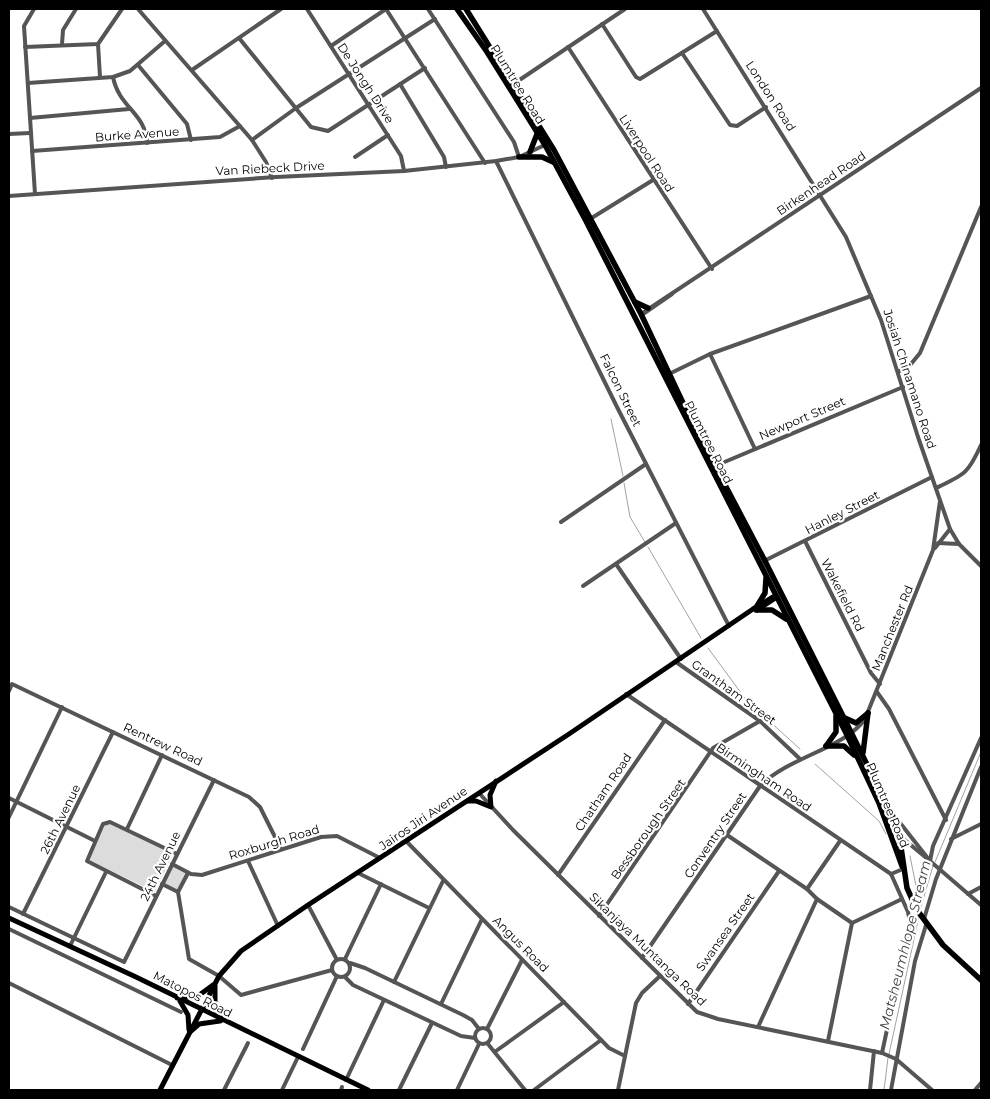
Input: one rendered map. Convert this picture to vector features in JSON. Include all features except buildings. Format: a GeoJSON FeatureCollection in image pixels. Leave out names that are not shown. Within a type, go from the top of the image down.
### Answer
{"type":"FeatureCollection","features":[{"type":"Feature","properties":{"kind":"highway","name":"Plumtree Road"},"geometry":{"type":"LineString","coordinates":[[467,9],[510,86]]}},
{"type":"Feature","properties":{"kind":"highway","name":"Plumtree Road"},"geometry":{"type":"LineString","coordinates":[[459,12],[554,150],[630,310],[667,375]]}},
{"type":"Feature","properties":{"kind":"highway"},"geometry":{"type":"LineString","coordinates":[[541,133],[545,145],[554,150]]}},
{"type":"Feature","properties":{"kind":"highway"},"geometry":{"type":"LineString","coordinates":[[530,152],[541,133]]}},
{"type":"Feature","properties":{"kind":"highway","name":"Plumtree Road"},"geometry":{"type":"LineString","coordinates":[[545,145],[641,314],[667,375],[712,467],[778,586],[844,718],[879,803],[906,880]]}},
{"type":"Feature","properties":{"kind":"highway"},"geometry":{"type":"LineString","coordinates":[[519,157],[542,157],[555,163]]}},
{"type":"Feature","properties":{"kind":"highway"},"geometry":{"type":"LineString","coordinates":[[633,300],[649,309],[644,322]]}},
{"type":"Feature","properties":{"kind":"highway"},"geometry":{"type":"LineString","coordinates":[[630,310],[641,314],[639,327]]}},
{"type":"Feature","properties":{"kind":"highway","name":"Plumtree Road"},"geometry":{"type":"LineString","coordinates":[[763,562],[766,574],[789,622],[836,715],[849,734]]}},
{"type":"Feature","properties":{"kind":"highway"},"geometry":{"type":"LineString","coordinates":[[766,574],[765,593],[755,609],[772,610],[789,622]]}},
{"type":"Feature","properties":{"kind":"highway"},"geometry":{"type":"LineString","coordinates":[[778,586],[777,597],[786,602]]}},
{"type":"Feature","properties":{"kind":"highway"},"geometry":{"type":"LineString","coordinates":[[844,718],[856,723],[868,713]]}},
{"type":"Feature","properties":{"kind":"highway"},"geometry":{"type":"LineString","coordinates":[[826,746],[844,746],[860,757],[868,713]]}},
{"type":"Feature","properties":{"kind":"highway"},"geometry":{"type":"LineString","coordinates":[[826,746],[836,732],[836,715]]}},
{"type":"Feature","properties":{"kind":"highway","name":"Plumtree Road"},"geometry":{"type":"LineString","coordinates":[[860,757],[890,809],[900,836],[906,880]]}},
{"type":"Feature","properties":{"kind":"highway"},"geometry":{"type":"LineString","coordinates":[[906,880],[909,896],[923,921],[943,945],[981,980]]}},
{"type":"Feature","properties":{"kind":"main road","name":"Jairos Jiri Avenue"},"geometry":{"type":"LineString","coordinates":[[160,1090],[219,976],[241,951],[626,694],[773,597],[777,597]]}},
{"type":"Feature","properties":{"kind":"main road"},"geometry":{"type":"LineString","coordinates":[[465,802],[476,802],[492,807],[490,795],[496,780]]}},
{"type":"Feature","properties":{"kind":"main road","name":"Matopos Road"},"geometry":{"type":"LineString","coordinates":[[9,918],[136,977],[368,1090]]}},
{"type":"Feature","properties":{"kind":"main road"},"geometry":{"type":"LineString","coordinates":[[188,1034],[188,1015],[177,998],[198,996],[215,983]]}},
{"type":"Feature","properties":{"kind":"main road"},"geometry":{"type":"LineString","coordinates":[[188,1034],[199,1024],[223,1021],[215,1005],[215,983]]}},
{"type":"Feature","properties":{"kind":"street"},"geometry":{"type":"LineString","coordinates":[[34,9],[25,24],[25,47],[35,194]]}},
{"type":"Feature","properties":{"kind":"street"},"geometry":{"type":"LineString","coordinates":[[62,44],[63,30],[76,9]]}},
{"type":"Feature","properties":{"kind":"street"},"geometry":{"type":"LineString","coordinates":[[100,77],[98,44],[122,9]]}},
{"type":"Feature","properties":{"kind":"street"},"geometry":{"type":"LineString","coordinates":[[138,9],[252,140],[264,159],[272,178]]}},
{"type":"Feature","properties":{"kind":"street"},"geometry":{"type":"LineString","coordinates":[[192,70],[281,9]]}},
{"type":"Feature","properties":{"kind":"street","name":"De Jongh Drive"},"geometry":{"type":"LineString","coordinates":[[307,9],[401,156],[404,171]]}},
{"type":"Feature","properties":{"kind":"street"},"geometry":{"type":"LineString","coordinates":[[331,46],[386,9],[485,163]]}},
{"type":"Feature","properties":{"kind":"street"},"geometry":{"type":"LineString","coordinates":[[428,9],[514,142],[519,157]]}},
{"type":"Feature","properties":{"kind":"street"},"geometry":{"type":"LineString","coordinates":[[459,12],[467,9]]}},
{"type":"Feature","properties":{"kind":"street"},"geometry":{"type":"LineString","coordinates":[[510,86],[625,9]]}},
{"type":"Feature","properties":{"kind":"street","name":"London Road"},"geometry":{"type":"LineString","coordinates":[[703,9],[822,195]]}},
{"type":"Feature","properties":{"kind":"street"},"geometry":{"type":"LineString","coordinates":[[252,140],[296,108],[435,19]]}},
{"type":"Feature","properties":{"kind":"street"},"geometry":{"type":"LineString","coordinates":[[602,24],[638,78],[644,78],[717,31]]}},
{"type":"Feature","properties":{"kind":"street"},"geometry":{"type":"LineString","coordinates":[[239,38],[311,127],[323,132],[328,131],[425,68]]}},
{"type":"Feature","properties":{"kind":"street"},"geometry":{"type":"LineString","coordinates":[[28,83],[113,77],[125,74],[165,41]]}},
{"type":"Feature","properties":{"kind":"street"},"geometry":{"type":"LineString","coordinates":[[25,47],[98,44]]}},
{"type":"Feature","properties":{"kind":"street","name":"Liverpool Road"},"geometry":{"type":"LineString","coordinates":[[568,47],[712,269]]}},
{"type":"Feature","properties":{"kind":"street"},"geometry":{"type":"LineString","coordinates":[[682,53],[730,125],[737,126],[766,107]]}},
{"type":"Feature","properties":{"kind":"street"},"geometry":{"type":"LineString","coordinates":[[138,65],[187,124],[191,140]]}},
{"type":"Feature","properties":{"kind":"street"},"geometry":{"type":"LineString","coordinates":[[113,77],[116,92],[144,125],[147,143]]}},
{"type":"Feature","properties":{"kind":"street"},"geometry":{"type":"LineString","coordinates":[[400,84],[444,157],[446,166]]}},
{"type":"Feature","properties":{"kind":"street","name":"Birkenhead Road"},"geometry":{"type":"LineString","coordinates":[[641,314],[712,269],[981,88]]}},
{"type":"Feature","properties":{"kind":"street"},"geometry":{"type":"LineString","coordinates":[[30,118],[129,109]]}},
{"type":"Feature","properties":{"kind":"street","name":"Burke Avenue"},"geometry":{"type":"LineString","coordinates":[[32,151],[220,138],[240,126]]}},
{"type":"Feature","properties":{"kind":"street"},"geometry":{"type":"LineString","coordinates":[[9,134],[30,133]]}},
{"type":"Feature","properties":{"kind":"street"},"geometry":{"type":"LineString","coordinates":[[355,157],[388,135]]}},
{"type":"Feature","properties":{"kind":"street","name":"Van Riebeck Drive"},"geometry":{"type":"LineString","coordinates":[[9,196],[404,171],[485,163],[519,157],[545,145]]}},
{"type":"Feature","properties":{"kind":"street","name":"Falcon Street"},"geometry":{"type":"LineString","coordinates":[[496,161],[676,524],[729,626]]}},
{"type":"Feature","properties":{"kind":"street"},"geometry":{"type":"LineString","coordinates":[[588,220],[653,180]]}},
{"type":"Feature","properties":{"kind":"street","name":"Josiah Chinamano Road"},"geometry":{"type":"LineString","coordinates":[[822,195],[846,237],[871,296],[950,529],[959,544],[981,566]]}},
{"type":"Feature","properties":{"kind":"street"},"geometry":{"type":"LineString","coordinates":[[898,372],[911,364],[920,353],[981,207]]}},
{"type":"Feature","properties":{"kind":"street"},"geometry":{"type":"LineString","coordinates":[[667,375],[710,354],[871,296]]}},
{"type":"Feature","properties":{"kind":"street"},"geometry":{"type":"LineString","coordinates":[[710,354],[755,449]]}},
{"type":"Feature","properties":{"kind":"street","name":"Newport Street"},"geometry":{"type":"LineString","coordinates":[[712,467],[902,387]]}},
{"type":"Feature","properties":{"kind":"street"},"geometry":{"type":"LineString","coordinates":[[936,488],[962,476],[973,464],[981,445]]}},
{"type":"Feature","properties":{"kind":"street"},"geometry":{"type":"LineString","coordinates":[[561,522],[646,464]]}},
{"type":"Feature","properties":{"kind":"street","name":"Hanley Street"},"geometry":{"type":"LineString","coordinates":[[763,562],[932,477]]}},
{"type":"Feature","properties":{"kind":"street"},"geometry":{"type":"LineString","coordinates":[[933,550],[940,500]]}},
{"type":"Feature","properties":{"kind":"street"},"geometry":{"type":"LineString","coordinates":[[583,586],[676,524]]}},
{"type":"Feature","properties":{"kind":"street"},"geometry":{"type":"LineString","coordinates":[[933,550],[950,529]]}},
{"type":"Feature","properties":{"kind":"street","name":"Wakefield Rd"},"geometry":{"type":"LineString","coordinates":[[805,541],[871,673],[880,684]]}},
{"type":"Feature","properties":{"kind":"street"},"geometry":{"type":"LineString","coordinates":[[938,544],[959,544]]}},
{"type":"Feature","properties":{"kind":"street","name":"Manchester Rd"},"geometry":{"type":"LineString","coordinates":[[849,734],[861,724],[868,713],[933,550]]}},
{"type":"Feature","properties":{"kind":"street"},"geometry":{"type":"LineString","coordinates":[[616,564],[678,661]]}},
{"type":"Feature","properties":{"kind":"street","name":"Grantham Street"},"geometry":{"type":"LineString","coordinates":[[678,661],[760,722],[800,759]]}},
{"type":"Feature","properties":{"kind":"street","name":"Rentrew Road"},"geometry":{"type":"LineString","coordinates":[[9,691],[12,684],[214,780],[257,803],[281,849]]}},
{"type":"Feature","properties":{"kind":"street"},"geometry":{"type":"LineString","coordinates":[[877,692],[889,709],[946,820]]}},
{"type":"Feature","properties":{"kind":"street","name":"Birmingham Road"},"geometry":{"type":"LineString","coordinates":[[626,694],[840,841],[892,874]]}},
{"type":"Feature","properties":{"kind":"street"},"geometry":{"type":"LineString","coordinates":[[9,818],[62,707]]}},
{"type":"Feature","properties":{"kind":"street","name":"Chatham Road"},"geometry":{"type":"LineString","coordinates":[[558,875],[664,720]]}},
{"type":"Feature","properties":{"kind":"street"},"geometry":{"type":"LineString","coordinates":[[710,752],[718,745],[760,722]]}},
{"type":"Feature","properties":{"kind":"street","name":"26th Avenue"},"geometry":{"type":"LineString","coordinates":[[23,914],[113,732]]}},
{"type":"Feature","properties":{"kind":"street","name":"Conventry Street"},"geometry":{"type":"LineString","coordinates":[[642,958],[760,786],[776,772],[849,734]]}},
{"type":"Feature","properties":{"kind":"street"},"geometry":{"type":"LineString","coordinates":[[931,861],[934,846],[981,738]]}},
{"type":"Feature","properties":{"kind":"street","name":"Bessborough Street"},"geometry":{"type":"LineString","coordinates":[[599,916],[692,782],[710,752]]}},
{"type":"Feature","properties":{"kind":"street"},"geometry":{"type":"LineString","coordinates":[[127,830],[162,755]]}},
{"type":"Feature","properties":{"kind":"street"},"geometry":{"type":"LineString","coordinates":[[891,1090],[895,1058],[923,921],[939,868],[981,767]]}},
{"type":"Feature","properties":{"kind":"street","name":"24th Avenue"},"geometry":{"type":"LineString","coordinates":[[73,938],[124,962],[214,780]]}},
{"type":"Feature","properties":{"kind":"street","name":"Sikanjaya Muntanga Road"},"geometry":{"type":"LineString","coordinates":[[479,793],[599,916],[688,1004],[703,1015],[884,1053],[895,1058],[932,1090]]}},
{"type":"Feature","properties":{"kind":"street"},"geometry":{"type":"LineString","coordinates":[[9,798],[95,841]]}},
{"type":"Feature","properties":{"kind":"street"},"geometry":{"type":"LineString","coordinates":[[879,803],[900,836],[981,905]]}},
{"type":"Feature","properties":{"kind":"street"},"geometry":{"type":"LineString","coordinates":[[890,809],[931,861]]}},
{"type":"Feature","properties":{"kind":"street"},"geometry":{"type":"LineString","coordinates":[[156,896],[106,872],[87,860],[103,824],[107,822],[127,830],[177,854]]}},
{"type":"Feature","properties":{"kind":"street"},"geometry":{"type":"LineString","coordinates":[[951,839],[981,824]]}},
{"type":"Feature","properties":{"kind":"street","name":"Roxburgh Road"},"geometry":{"type":"LineString","coordinates":[[188,873],[202,875],[281,849],[332,835],[380,858]]}},
{"type":"Feature","properties":{"kind":"street"},"geometry":{"type":"LineString","coordinates":[[728,835],[807,889],[852,923]]}},
{"type":"Feature","properties":{"kind":"street","name":"Angus Road"},"geometry":{"type":"LineString","coordinates":[[406,841],[443,882],[601,1040],[614,1052],[625,1056]]}},
{"type":"Feature","properties":{"kind":"street"},"geometry":{"type":"LineString","coordinates":[[807,889],[840,841]]}},
{"type":"Feature","properties":{"kind":"street"},"geometry":{"type":"LineString","coordinates":[[248,861],[278,926]]}},
{"type":"Feature","properties":{"kind":"street"},"geometry":{"type":"LineString","coordinates":[[172,864],[188,873],[178,892],[189,959],[219,976],[244,995],[332,970]]}},
{"type":"Feature","properties":{"kind":"street"},"geometry":{"type":"LineString","coordinates":[[884,1053],[910,926],[908,912],[892,874],[903,869]]}},
{"type":"Feature","properties":{"kind":"street","name":"Swansea Street"},"geometry":{"type":"LineString","coordinates":[[688,1004],[779,871]]}},
{"type":"Feature","properties":{"kind":"street"},"geometry":{"type":"LineString","coordinates":[[70,946],[106,872]]}},
{"type":"Feature","properties":{"kind":"street"},"geometry":{"type":"LineString","coordinates":[[358,873],[429,908]]}},
{"type":"Feature","properties":{"kind":"street"},"geometry":{"type":"LineString","coordinates":[[394,982],[443,882]]}},
{"type":"Feature","properties":{"kind":"street"},"geometry":{"type":"LineString","coordinates":[[162,884],[178,892]]}},
{"type":"Feature","properties":{"kind":"street"},"geometry":{"type":"LineString","coordinates":[[345,959],[381,884]]}},
{"type":"Feature","properties":{"kind":"street"},"geometry":{"type":"LineString","coordinates":[[968,894],[981,887]]}},
{"type":"Feature","properties":{"kind":"street"},"geometry":{"type":"LineString","coordinates":[[758,1027],[817,898]]}},
{"type":"Feature","properties":{"kind":"street"},"geometry":{"type":"LineString","coordinates":[[852,923],[902,899]]}},
{"type":"Feature","properties":{"kind":"street"},"geometry":{"type":"LineString","coordinates":[[308,905],[337,960]]}},
{"type":"Feature","properties":{"kind":"street"},"geometry":{"type":"LineString","coordinates":[[9,907],[73,938]]}},
{"type":"Feature","properties":{"kind":"street"},"geometry":{"type":"LineString","coordinates":[[441,1004],[482,919]]}},
{"type":"Feature","properties":{"kind":"street"},"geometry":{"type":"LineString","coordinates":[[828,1041],[852,923]]}},
{"type":"Feature","properties":{"kind":"street"},"geometry":{"type":"LineString","coordinates":[[9,929],[182,1012]]}},
{"type":"Feature","properties":{"kind":"street"},"geometry":{"type":"LineString","coordinates":[[337,976],[332,970],[333,964],[337,960],[345,959]]}},
{"type":"Feature","properties":{"kind":"street"},"geometry":{"type":"LineString","coordinates":[[337,976],[345,976],[350,971],[350,964],[345,959]]}},
{"type":"Feature","properties":{"kind":"street"},"geometry":{"type":"LineString","coordinates":[[487,1029],[522,960]]}},
{"type":"Feature","properties":{"kind":"street"},"geometry":{"type":"LineString","coordinates":[[350,964],[358,964],[441,1004],[472,1020],[479,1029]]}},
{"type":"Feature","properties":{"kind":"street"},"geometry":{"type":"LineString","coordinates":[[303,1049],[337,976]]}},
{"type":"Feature","properties":{"kind":"street"},"geometry":{"type":"LineString","coordinates":[[345,976],[350,984],[461,1036],[475,1038],[479,1044]]}},
{"type":"Feature","properties":{"kind":"street"},"geometry":{"type":"LineString","coordinates":[[618,1090],[638,999],[660,976]]}},
{"type":"Feature","properties":{"kind":"street"},"geometry":{"type":"LineString","coordinates":[[131,988],[136,977]]}},
{"type":"Feature","properties":{"kind":"street"},"geometry":{"type":"LineString","coordinates":[[9,983],[172,1065]]}},
{"type":"Feature","properties":{"kind":"street"},"geometry":{"type":"LineString","coordinates":[[346,1080],[384,1000]]}},
{"type":"Feature","properties":{"kind":"street"},"geometry":{"type":"LineString","coordinates":[[496,1051],[564,1002]]}},
{"type":"Feature","properties":{"kind":"street"},"geometry":{"type":"LineString","coordinates":[[399,1090],[432,1023]]}},
{"type":"Feature","properties":{"kind":"street"},"geometry":{"type":"LineString","coordinates":[[479,1029],[487,1029]]}},
{"type":"Feature","properties":{"kind":"street"},"geometry":{"type":"LineString","coordinates":[[475,1038],[479,1029]]}},
{"type":"Feature","properties":{"kind":"street"},"geometry":{"type":"LineString","coordinates":[[487,1029],[492,1037],[488,1044]]}},
{"type":"Feature","properties":{"kind":"street"},"geometry":{"type":"LineString","coordinates":[[534,1090],[601,1040]]}},
{"type":"Feature","properties":{"kind":"street"},"geometry":{"type":"LineString","coordinates":[[224,1090],[248,1043]]}},
{"type":"Feature","properties":{"kind":"street"},"geometry":{"type":"LineString","coordinates":[[479,1044],[488,1044],[496,1051],[525,1090]]}},
{"type":"Feature","properties":{"kind":"street"},"geometry":{"type":"LineString","coordinates":[[457,1090],[479,1044]]}},
{"type":"Feature","properties":{"kind":"street"},"geometry":{"type":"LineString","coordinates":[[870,1090],[874,1051]]}},
{"type":"Feature","properties":{"kind":"street"},"geometry":{"type":"LineString","coordinates":[[282,1090],[298,1057]]}},
{"type":"Feature","properties":{"kind":"street"},"geometry":{"type":"LineString","coordinates":[[975,1090],[981,1083]]}},
{"type":"Feature","properties":{"kind":"shaded area"},"geometry":{"type":"Polygon","coordinates":[[[110,824],[173,854],[155,892],[89,860],[105,825],[110,824]]]}},
{"type":"Feature","properties":{"kind":"shaded area"},"geometry":{"type":"Polygon","coordinates":[[[172,866],[187,873],[178,891],[164,883],[172,866]]]}},
{"type":"Feature","properties":{"kind":"waterway"},"geometry":{"type":"LineString","coordinates":[[611,419],[623,476]]}},
{"type":"Feature","properties":{"kind":"waterway"},"geometry":{"type":"LineString","coordinates":[[624,483],[630,517],[645,542]]}},
{"type":"Feature","properties":{"kind":"waterway"},"geometry":{"type":"LineString","coordinates":[[648,547],[701,638]]}},
{"type":"Feature","properties":{"kind":"waterway"},"geometry":{"type":"LineString","coordinates":[[708,648],[747,701],[800,749]]}},
{"type":"Feature","properties":{"kind":"waterway","name":"Matsheumhlope Stream"},"geometry":{"type":"LineString","coordinates":[[935,862],[981,752]]}},
{"type":"Feature","properties":{"kind":"waterway"},"geometry":{"type":"LineString","coordinates":[[815,764],[879,821],[886,834]]}},
{"type":"Feature","properties":{"kind":"waterway"},"geometry":{"type":"LineString","coordinates":[[910,856],[918,896],[922,900]]}},
{"type":"Feature","properties":{"kind":"waterway","name":"Matsheumhlope Stream"},"geometry":{"type":"LineString","coordinates":[[920,910],[933,866]]}},
{"type":"Feature","properties":{"kind":"waterway","name":"Matsheumhlope Stream"},"geometry":{"type":"LineString","coordinates":[[889,1054],[919,916]]}},
{"type":"Feature","properties":{"kind":"waterway","name":"Matsheumhlope Stream"},"geometry":{"type":"LineString","coordinates":[[884,1090],[888,1058]]}}]}
